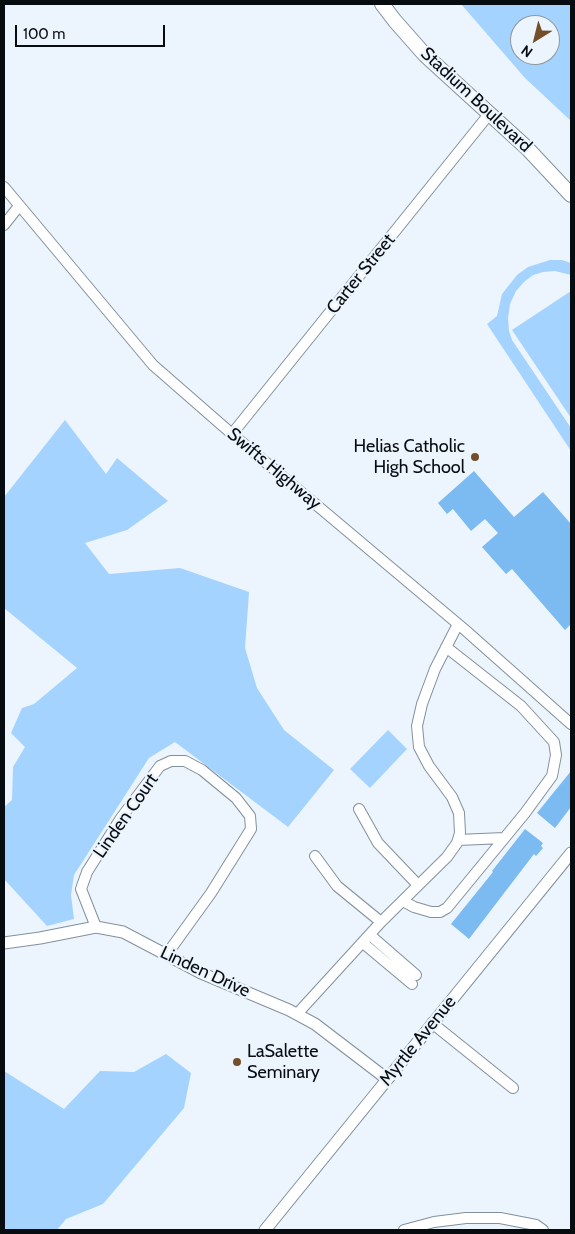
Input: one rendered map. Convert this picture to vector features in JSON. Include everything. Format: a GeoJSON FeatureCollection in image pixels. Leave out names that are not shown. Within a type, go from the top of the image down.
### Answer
{"type":"FeatureCollection","features":[{"type":"Feature","properties":{"kind":"main road","name":"Stadium Boulevard"},"geometry":{"type":"LineString","coordinates":[[382,4],[394,21],[425,55],[527,148],[571,196]]}},
{"type":"Feature","properties":{"kind":"street","name":"Carter Street"},"geometry":{"type":"LineString","coordinates":[[232,434],[490,113]]}},
{"type":"Feature","properties":{"kind":"street","name":"Swifts Highway"},"geometry":{"type":"LineString","coordinates":[[4,187],[153,365],[458,624],[571,724]]}},
{"type":"Feature","properties":{"kind":"street"},"geometry":{"type":"LineString","coordinates":[[4,225],[19,206]]}},
{"type":"Feature","properties":{"kind":"street"},"geometry":{"type":"LineString","coordinates":[[297,1014],[381,922],[447,857],[458,840],[460,833],[459,813],[452,797],[428,766],[422,754],[419,747],[417,726],[425,695],[435,669],[458,624]]}},
{"type":"Feature","properties":{"kind":"street"},"geometry":{"type":"LineString","coordinates":[[402,901],[431,912],[440,912],[446,908],[552,776],[556,755],[554,742],[521,706],[446,648]]}},
{"type":"Feature","properties":{"kind":"street","name":"Linden Court"},"geometry":{"type":"LineString","coordinates":[[96,927],[81,889],[87,872],[121,818],[160,766],[171,760],[185,761],[202,770],[236,798],[250,816],[252,829],[211,893],[167,954]]}},
{"type":"Feature","properties":{"kind":"street"},"geometry":{"type":"LineString","coordinates":[[359,809],[378,843],[418,885]]}},
{"type":"Feature","properties":{"kind":"street"},"geometry":{"type":"LineString","coordinates":[[458,840],[504,838]]}},
{"type":"Feature","properties":{"kind":"street","name":"Myrtle Avenue"},"geometry":{"type":"LineString","coordinates":[[264,1230],[571,853]]}},
{"type":"Feature","properties":{"kind":"street"},"geometry":{"type":"LineString","coordinates":[[314,856],[338,886],[381,922]]}},
{"type":"Feature","properties":{"kind":"street","name":"Linden Drive"},"geometry":{"type":"LineString","coordinates":[[4,943],[96,927],[123,932],[201,973],[297,1014],[315,1024],[387,1079]]}},
{"type":"Feature","properties":{"kind":"street"},"geometry":{"type":"LineString","coordinates":[[366,939],[414,980]]}},
{"type":"Feature","properties":{"kind":"street"},"geometry":{"type":"LineString","coordinates":[[432,1023],[513,1088]]}},
{"type":"Feature","properties":{"kind":"street"},"geometry":{"type":"LineString","coordinates":[[404,1230],[434,1222],[466,1218],[500,1218],[536,1225],[543,1230]]}},
{"type":"Feature","properties":{"kind":"shaded area"},"geometry":{"type":"Polygon","coordinates":[[[461,4],[571,4],[571,121],[514,65],[560,65],[560,15],[510,15],[510,61],[461,4]]]}},
{"type":"Feature","properties":{"kind":"shaded area"},"geometry":{"type":"Polygon","coordinates":[[[550,260],[562,260],[571,263],[571,275],[555,271],[543,272],[533,275],[524,282],[516,291],[510,304],[509,331],[512,340],[571,428],[571,451],[487,324],[497,316],[502,294],[517,275],[528,267],[550,260]]]}},
{"type":"Feature","properties":{"kind":"shaded area"},"geometry":{"type":"Polygon","coordinates":[[[571,291],[571,418],[512,330],[571,291]]]}},
{"type":"Feature","properties":{"kind":"shaded area"},"geometry":{"type":"Polygon","coordinates":[[[65,420],[106,474],[117,458],[168,501],[127,530],[85,543],[109,574],[180,568],[249,592],[245,648],[257,688],[284,730],[334,770],[288,827],[175,742],[149,758],[74,875],[71,895],[74,919],[47,926],[4,879],[4,807],[12,800],[13,767],[25,747],[11,733],[22,708],[34,704],[77,668],[4,608],[4,497],[65,420]]]}},
{"type":"Feature","properties":{"kind":"shaded area"},"geometry":{"type":"Polygon","coordinates":[[[388,730],[407,749],[370,788],[350,769],[388,730]]]}},
{"type":"Feature","properties":{"kind":"shaded area"},"geometry":{"type":"Polygon","coordinates":[[[166,1054],[191,1073],[184,1108],[103,1204],[66,1219],[57,1230],[4,1230],[4,1071],[64,1109],[100,1071],[134,1072],[166,1054]]]}},
{"type":"Feature","properties":{"kind":"building","name":"Helias Catholic High School"},"geometry":{"type":"Polygon","coordinates":[[[474,471],[514,517],[543,492],[571,524],[571,624],[565,630],[512,569],[506,574],[482,547],[498,533],[485,519],[471,531],[453,509],[447,514],[438,503],[474,471]]]}},
{"type":"Feature","properties":{"kind":"building"},"geometry":{"type":"Polygon","coordinates":[[[571,771],[571,807],[555,828],[537,813],[571,771]]]}},
{"type":"Feature","properties":{"kind":"building"},"geometry":{"type":"Polygon","coordinates":[[[525,829],[543,843],[541,846],[543,848],[536,856],[534,854],[469,939],[451,924],[525,829]]]}},
{"type":"Feature","properties":{"kind":"place","name":"Helias Catholic High School"},"geometry":{"type":"Point","coordinates":[475,457]}},
{"type":"Feature","properties":{"kind":"place","name":"LaSalette Seminary"},"geometry":{"type":"Point","coordinates":[237,1062]}}]}
